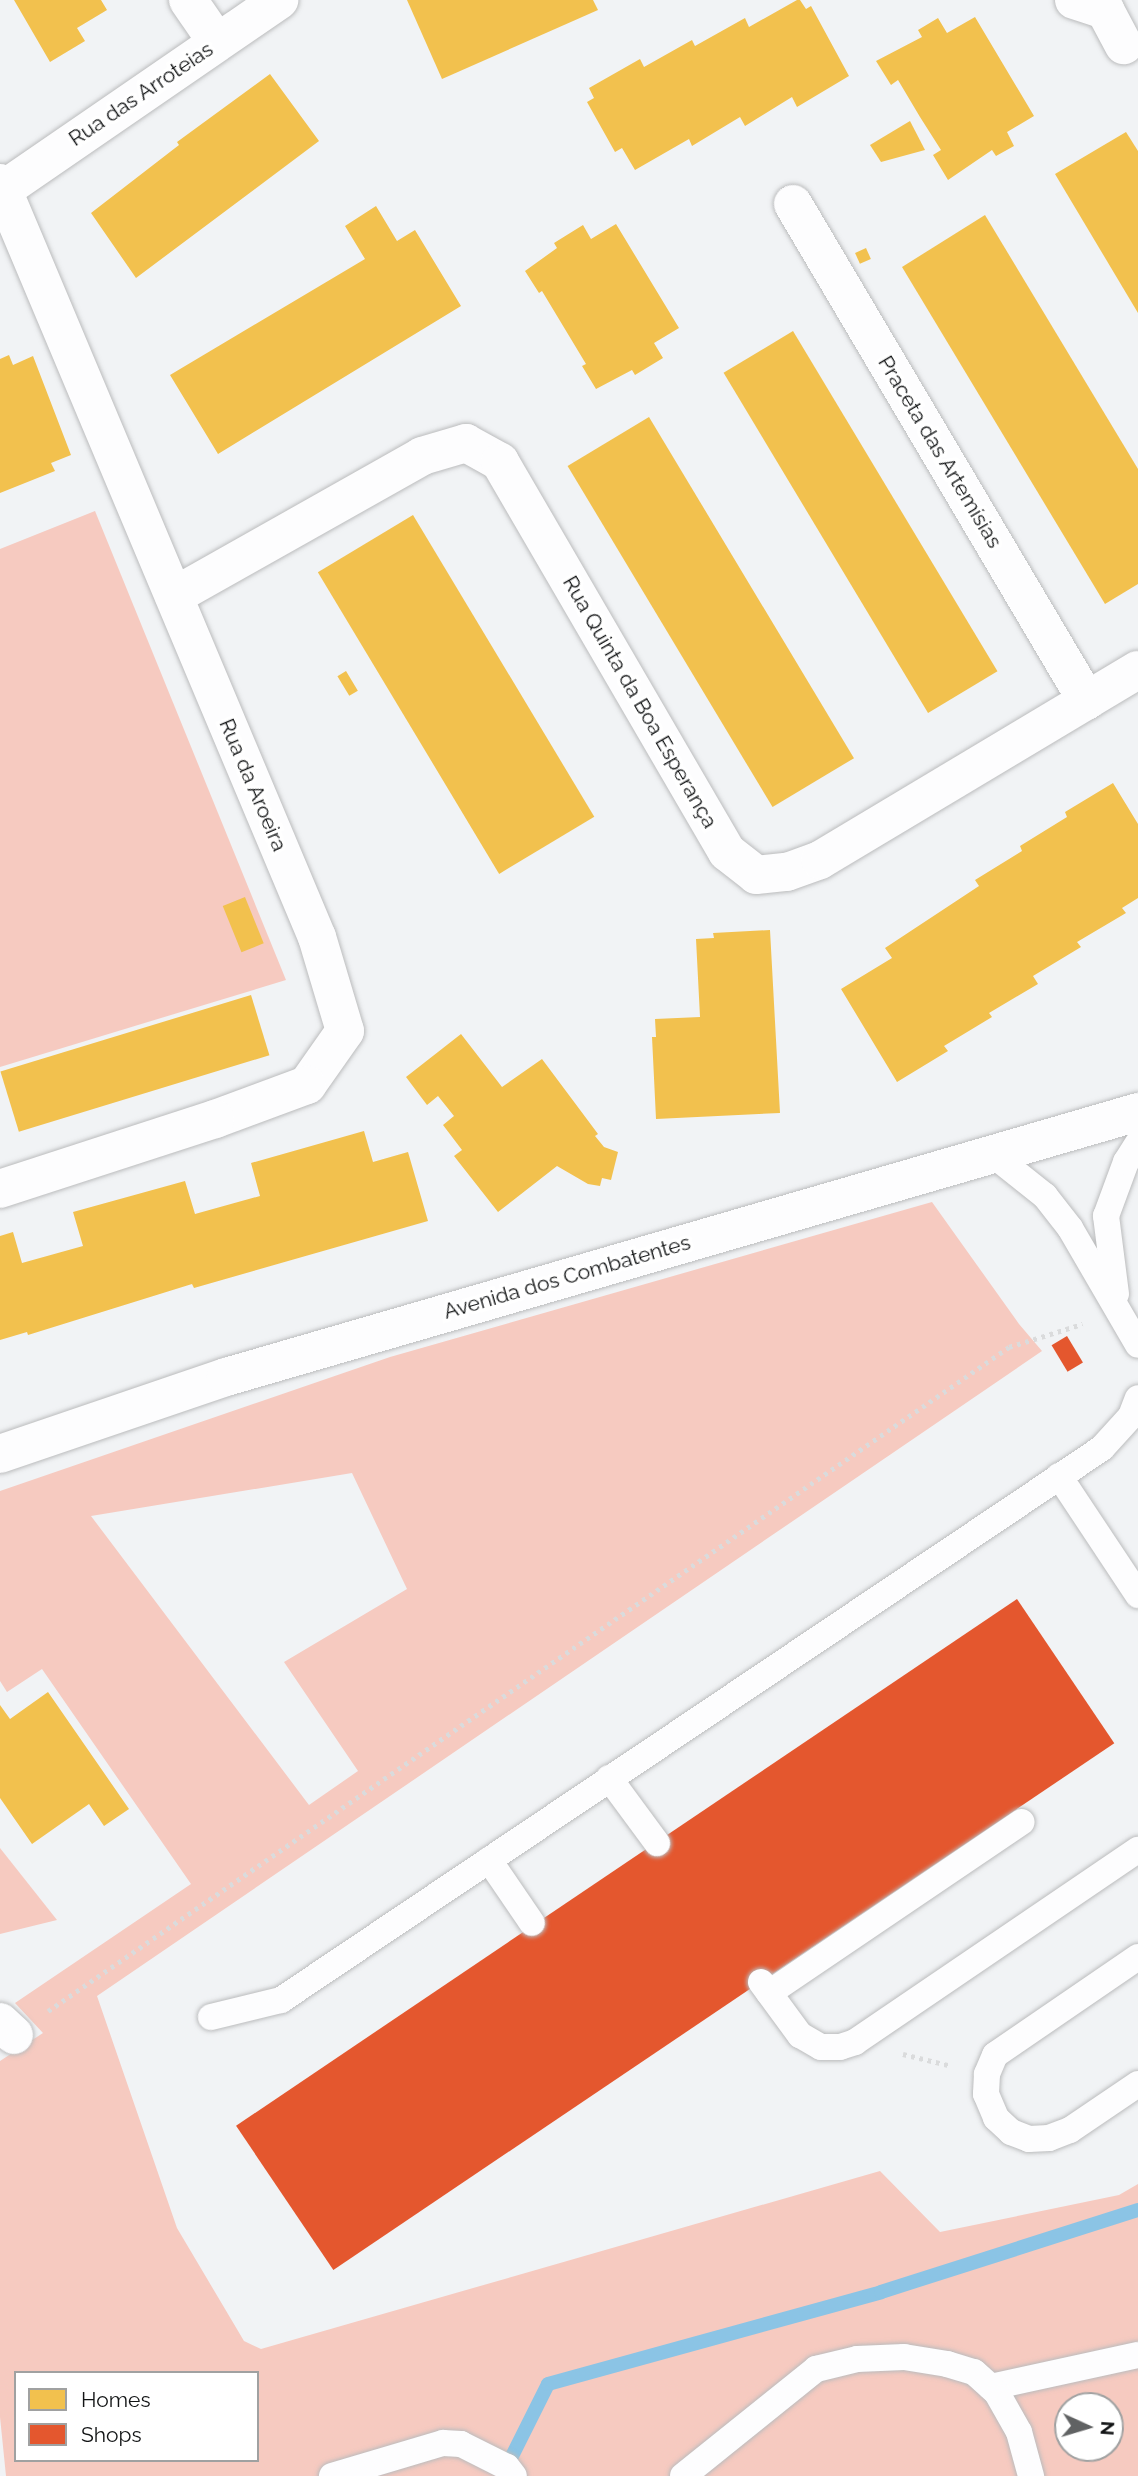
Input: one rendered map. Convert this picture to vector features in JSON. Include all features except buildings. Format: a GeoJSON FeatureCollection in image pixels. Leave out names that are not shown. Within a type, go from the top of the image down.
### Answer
{"type":"FeatureCollection","features":[{"type":"Feature","properties":{"kind":"street"},"geometry":{"type":"LineString","coordinates":[[188,0],[217,42]]}},
{"type":"Feature","properties":{"kind":"street","name":"Rua das Arroteias"},"geometry":{"type":"LineString","coordinates":[[1,188],[279,0]]}},
{"type":"Feature","properties":{"kind":"street"},"geometry":{"type":"LineString","coordinates":[[1074,0],[1105,10],[1133,50]]}},
{"type":"Feature","properties":{"kind":"street","name":"Rua da Aroeira"},"geometry":{"type":"LineString","coordinates":[[0,1189],[307,1086],[345,1031],[317,937],[1,188]]}},
{"type":"Feature","properties":{"kind":"street","name":"Praceta das Artemísias"},"geometry":{"type":"LineString","coordinates":[[793,204],[1087,701]]}},
{"type":"Feature","properties":{"kind":"street","name":"Rua Quinta da Boa Esperança"},"geometry":{"type":"LineString","coordinates":[[174,596],[422,456],[466,443],[500,463],[727,852],[756,875],[787,872],[820,860],[1138,670]]}},
{"type":"Feature","properties":{"kind":"street","name":"Avenida dos Combatentes"},"geometry":{"type":"LineString","coordinates":[[0,1454],[226,1377],[1138,1112]]}},
{"type":"Feature","properties":{"kind":"lane"},"geometry":{"type":"LineString","coordinates":[[1119,1313],[1110,1263],[1106,1216],[1126,1162],[1138,1143]]}},
{"type":"Feature","properties":{"kind":"lane"},"geometry":{"type":"LineString","coordinates":[[991,1153],[1045,1196],[1070,1228],[1138,1345]]}},
{"type":"Feature","properties":{"kind":"lane"},"geometry":{"type":"LineString","coordinates":[[211,2017],[281,2000],[1102,1448],[1131,1416],[1138,1398]]}},
{"type":"Feature","properties":{"kind":"lane"},"geometry":{"type":"LineString","coordinates":[[1059,1476],[1138,1595]]}},
{"type":"Feature","properties":{"kind":"lane"},"geometry":{"type":"LineString","coordinates":[[609,1778],[657,1843]]}},
{"type":"Feature","properties":{"kind":"lane"},"geometry":{"type":"LineString","coordinates":[[1022,1822],[765,1988],[800,2035],[821,2047],[855,2042],[1138,1850]]}},
{"type":"Feature","properties":{"kind":"lane"},"geometry":{"type":"LineString","coordinates":[[489,1860],[532,1923]]}},
{"type":"Feature","properties":{"kind":"lane"},"geometry":{"type":"LineString","coordinates":[[1138,1957],[995,2055],[987,2074],[986,2094],[996,2118],[1011,2133],[1029,2139],[1049,2138],[1070,2130],[1138,2084]]}},
{"type":"Feature","properties":{"kind":"lane"},"geometry":{"type":"LineString","coordinates":[[991,2387],[1138,2355]]}},
{"type":"Feature","properties":{"kind":"lane"},"geometry":{"type":"LineString","coordinates":[[683,2476],[816,2369],[857,2359],[904,2357],[947,2364],[974,2372],[991,2387],[1019,2432],[1031,2476]]}},
{"type":"Feature","properties":{"kind":"lane"},"geometry":{"type":"LineString","coordinates":[[332,2476],[443,2443],[461,2444],[507,2467],[514,2476]]}},
{"type":"Feature","properties":{"kind":"path"},"geometry":{"type":"LineString","coordinates":[[7,2028],[1009,1347],[1119,1313]]}},
{"type":"Feature","properties":{"kind":"path"},"geometry":{"type":"LineString","coordinates":[[855,2042],[987,2074]]}},
{"type":"Feature","properties":{"kind":"shaded area"},"geometry":{"type":"Polygon","coordinates":[[[95,511],[286,980],[0,1067],[0,549],[95,511]]]}},
{"type":"Feature","properties":{"kind":"shaded area"},"geometry":{"type":"Polygon","coordinates":[[[932,1202],[1019,1324],[1042,1351],[97,1996],[177,2228],[244,2341],[261,2349],[880,2171],[940,2232],[1119,2195],[1138,2184],[1138,2476],[6,2476],[0,2417],[0,2061],[43,2033],[15,2003],[191,1884],[42,1669],[7,1692],[0,1681],[0,1491],[390,1357],[932,1202]],[[352,1473],[91,1516],[309,1805],[358,1771],[284,1662],[407,1589],[352,1473]]]}},
{"type":"Feature","properties":{"kind":"shaded area"},"geometry":{"type":"Polygon","coordinates":[[[0,1848],[57,1920],[0,1934],[0,1848]]]}},
{"type":"Feature","properties":{"kind":"waterway"},"geometry":{"type":"LineString","coordinates":[[504,2472],[548,2384],[881,2292],[1138,2210]]}}]}
